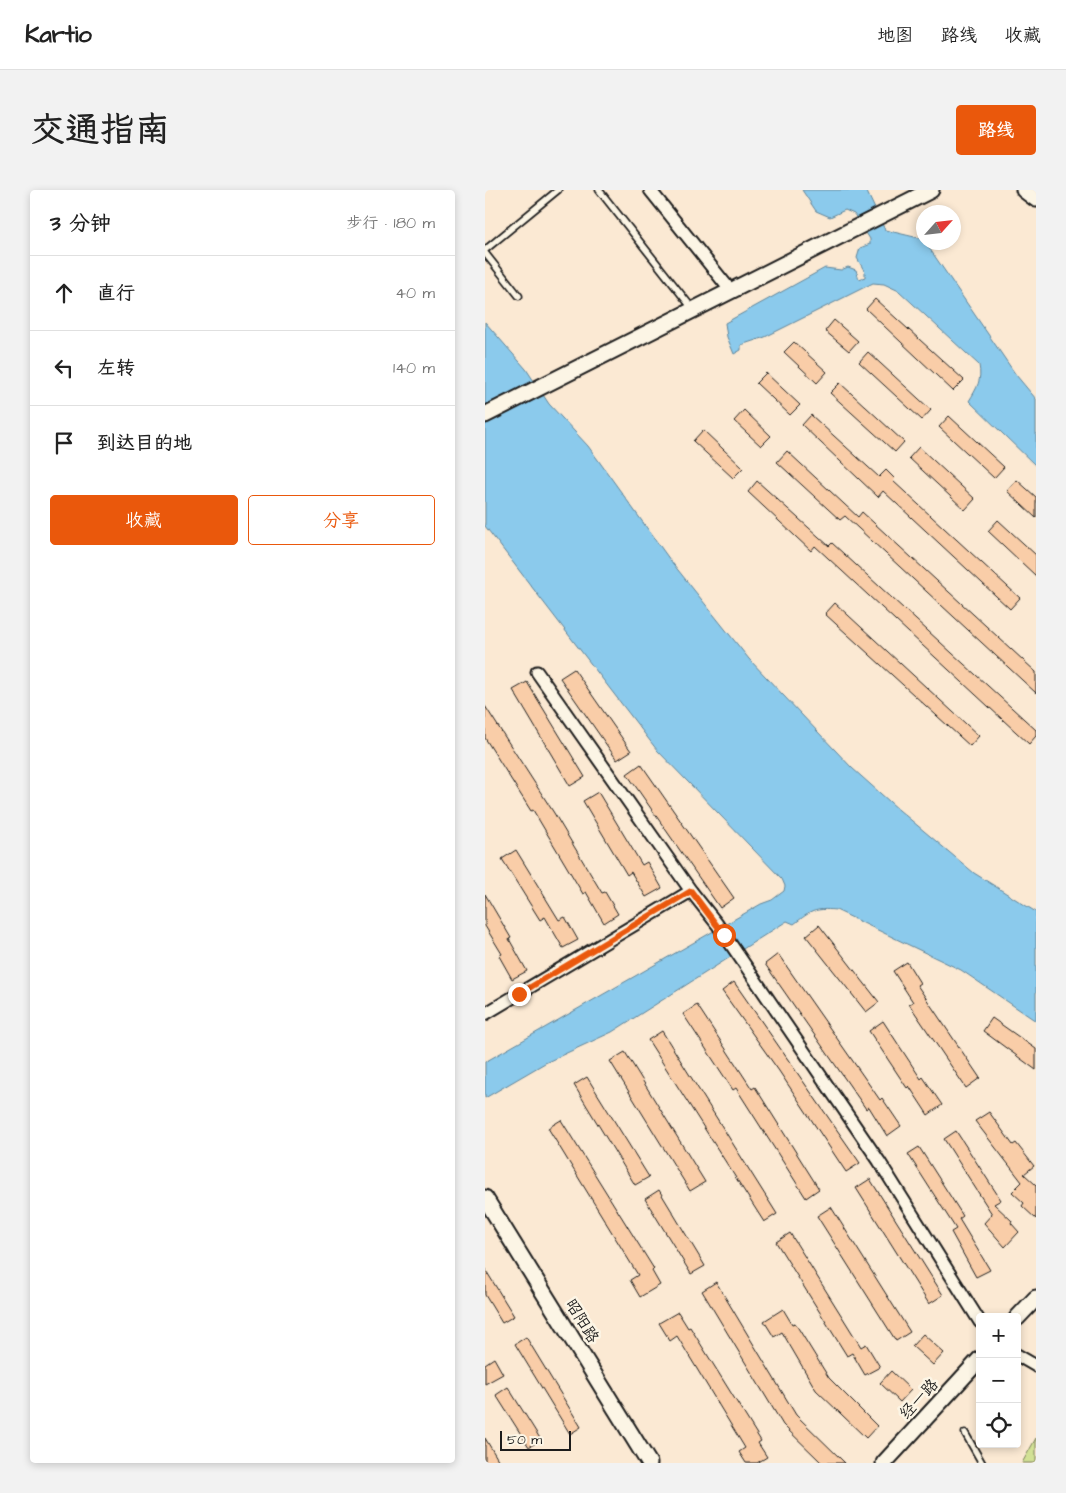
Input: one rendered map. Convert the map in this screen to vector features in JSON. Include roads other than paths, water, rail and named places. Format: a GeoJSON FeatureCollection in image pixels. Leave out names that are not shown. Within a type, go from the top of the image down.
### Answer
{"type":"FeatureCollection","features":[{"type":"Feature","properties":{"kind":"main road"},"geometry":{"type":"LineString","coordinates":[[485,415],[931,190]]}},
{"type":"Feature","properties":{"kind":"main road"},"geometry":{"type":"LineString","coordinates":[[1024,190],[1036,199]]}},
{"type":"Feature","properties":{"kind":"main road","name":"昭阳路"},"geometry":{"type":"LineString","coordinates":[[485,1198],[649,1463]]}},
{"type":"Feature","properties":{"kind":"main road"},"geometry":{"type":"LineString","coordinates":[[1021,1314],[1036,1298]]}},
{"type":"Feature","properties":{"kind":"main road","name":"经一路"},"geometry":{"type":"LineString","coordinates":[[884,1463],[976,1363]]}},
{"type":"Feature","properties":{"kind":"street"},"geometry":{"type":"LineString","coordinates":[[650,190],[731,291]]}},
{"type":"Feature","properties":{"kind":"street"},"geometry":{"type":"LineString","coordinates":[[537,672],[691,891],[717,924],[879,1161],[976,1316]]}},
{"type":"Feature","properties":{"kind":"street"},"geometry":{"type":"LineString","coordinates":[[485,1014],[691,891]]}},
{"type":"Feature","properties":{"kind":"street"},"geometry":{"type":"LineString","coordinates":[[1021,1357],[1036,1366]]}},
{"type":"Feature","properties":{"kind":"lane"},"geometry":{"type":"LineString","coordinates":[[519,296],[485,252],[558,190]]}},
{"type":"Feature","properties":{"kind":"lane"},"geometry":{"type":"LineString","coordinates":[[599,190],[693,310]]}},
{"type":"Feature","properties":{"kind":"lane"},"geometry":{"type":"LineString","coordinates":[[965,1433],[982,1463]]}},
{"type":"Feature","properties":{"kind":"water"},"geometry":{"type":"Polygon","coordinates":[[[802,190],[866,190],[885,230],[916,237],[916,250],[931,250],[1016,375],[1036,399],[1036,466],[969,401],[978,384],[980,375],[979,365],[899,291],[884,284],[873,283],[765,337],[741,345],[741,350],[734,354],[727,337],[725,323],[825,268],[841,270],[848,267],[856,270],[859,279],[865,277],[865,272],[857,258],[860,248],[870,244],[870,239],[854,214],[845,210],[830,217],[816,211],[802,190]]]}},
{"type":"Feature","properties":{"kind":"water"},"geometry":{"type":"Polygon","coordinates":[[[485,322],[526,369],[549,404],[588,446],[670,560],[749,659],[852,768],[899,810],[974,873],[1036,912],[1036,1021],[961,970],[836,910],[818,910],[809,913],[794,924],[787,921],[612,1032],[545,1063],[485,1098],[485,1062],[761,904],[772,900],[784,891],[785,886],[782,879],[657,750],[485,526],[485,322]]]}}]}
